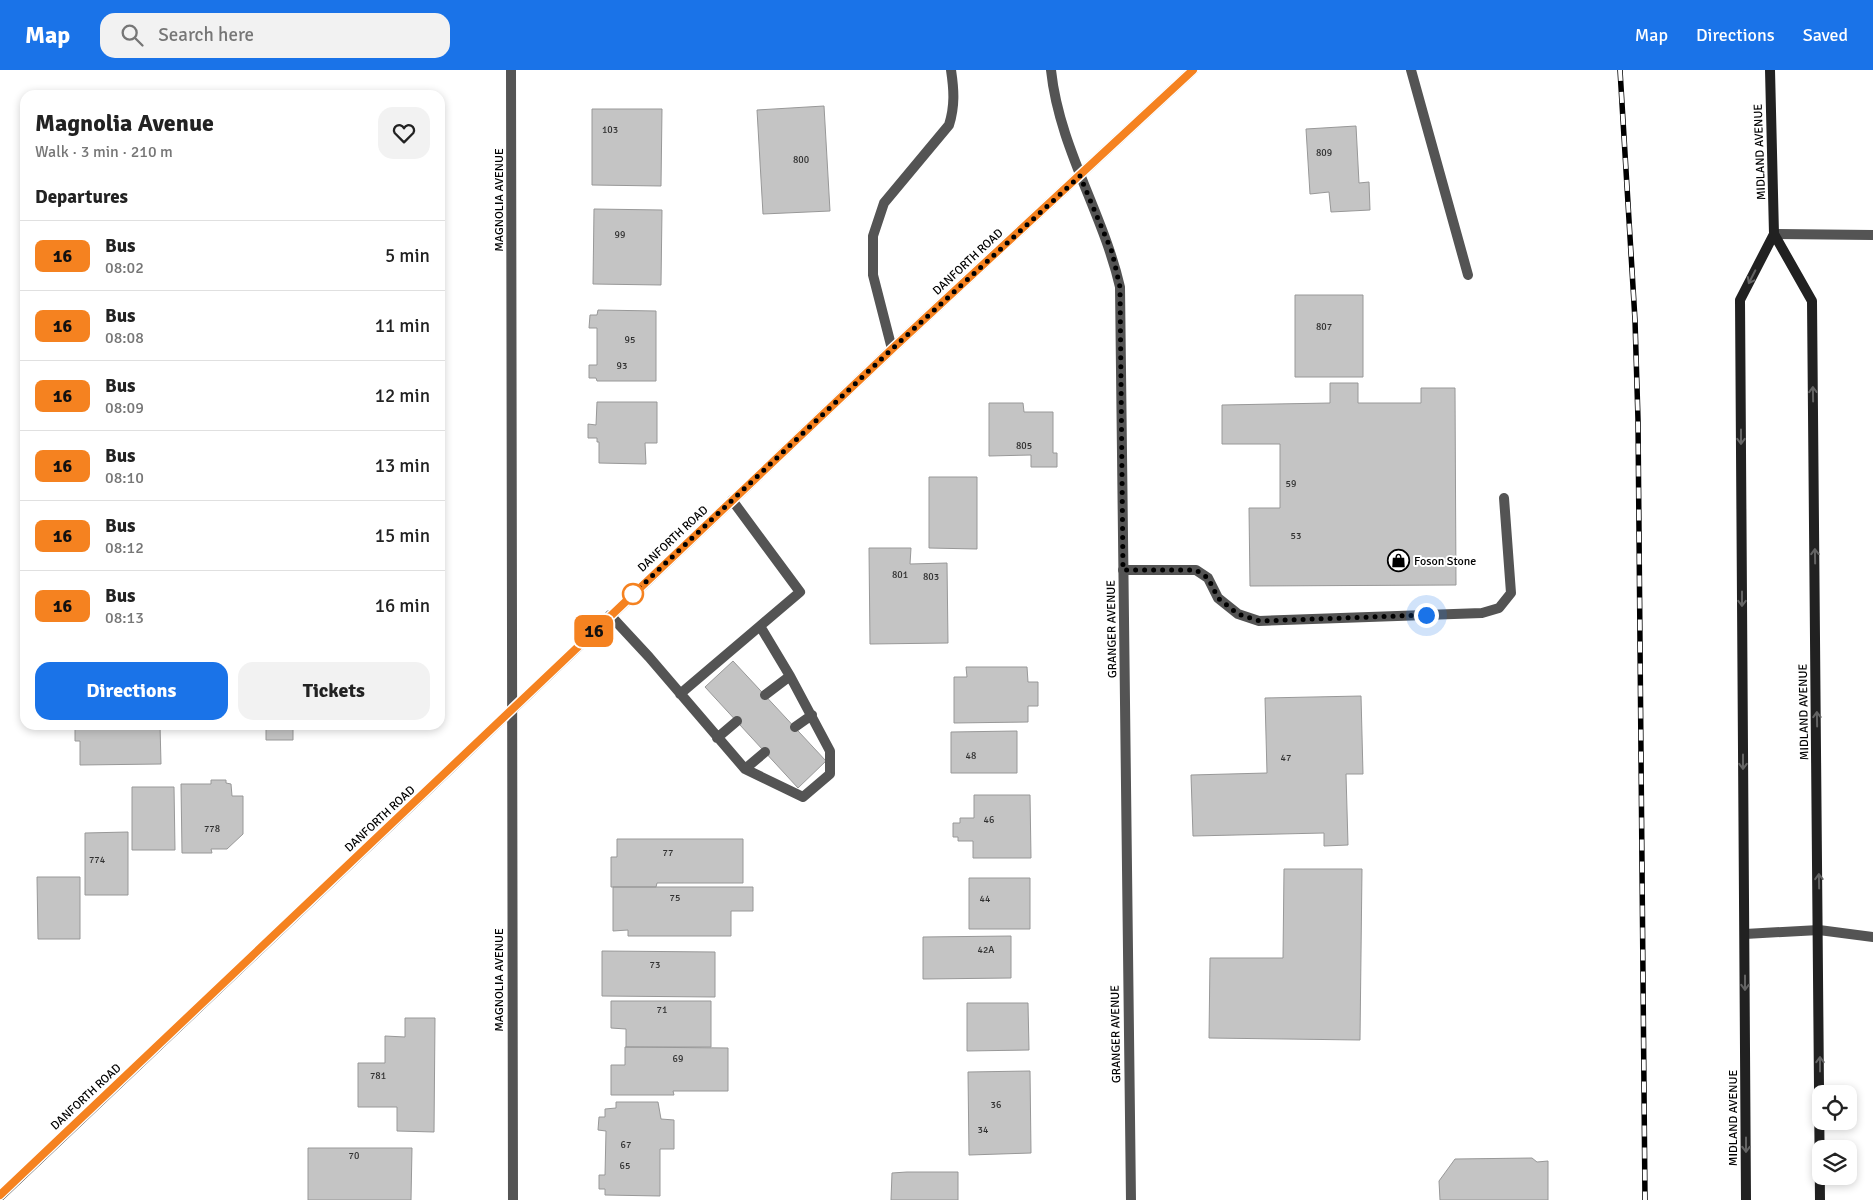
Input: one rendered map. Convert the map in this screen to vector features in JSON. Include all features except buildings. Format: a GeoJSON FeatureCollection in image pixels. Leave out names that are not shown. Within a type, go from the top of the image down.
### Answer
{"type":"FeatureCollection","features":[{"type":"Feature","properties":{"kind":"main road","name":"DANFORTH ROAD"},"geometry":{"type":"LineString","coordinates":[[0,1196],[610,615],[892,349],[1193,70]]}},
{"type":"Feature","properties":{"kind":"main road","name":"MIDLAND AVENUE"},"geometry":{"type":"LineString","coordinates":[[1770,70],[1774,234],[1812,301],[1820,1200]]}},
{"type":"Feature","properties":{"kind":"main road","name":"MIDLAND AVENUE"},"geometry":{"type":"LineString","coordinates":[[1746,1200],[1740,300],[1774,234]]}},
{"type":"Feature","properties":{"kind":"street","name":"MAGNOLIA AVENUE"},"geometry":{"type":"LineString","coordinates":[[511,70],[512,1200]]}},
{"type":"Feature","properties":{"kind":"street"},"geometry":{"type":"LineString","coordinates":[[892,349],[873,276],[873,236],[884,203],[949,125],[954,111],[951,70]]}},
{"type":"Feature","properties":{"kind":"street","name":"GRANGER AVENUE"},"geometry":{"type":"LineString","coordinates":[[1051,70],[1054,97],[1080,176],[1112,252],[1120,287],[1131,1200]]}},
{"type":"Feature","properties":{"kind":"street"},"geometry":{"type":"LineString","coordinates":[[1410,70],[1468,275]]}},
{"type":"Feature","properties":{"kind":"street"},"geometry":{"type":"LineString","coordinates":[[1774,234],[1873,235]]}},
{"type":"Feature","properties":{"kind":"street"},"geometry":{"type":"LineString","coordinates":[[1123,570],[1196,570],[1208,578],[1218,598],[1238,614],[1260,621],[1482,613],[1499,608],[1511,593],[1504,498]]}},
{"type":"Feature","properties":{"kind":"street"},"geometry":{"type":"LineString","coordinates":[[680,694],[800,592],[732,500]]}},
{"type":"Feature","properties":{"kind":"street"},"geometry":{"type":"LineString","coordinates":[[610,615],[649,657],[745,769],[803,797],[830,774],[830,751],[812,715],[760,626]]}},
{"type":"Feature","properties":{"kind":"street"},"geometry":{"type":"LineString","coordinates":[[765,695],[790,676]]}},
{"type":"Feature","properties":{"kind":"street"},"geometry":{"type":"LineString","coordinates":[[795,727],[812,715]]}},
{"type":"Feature","properties":{"kind":"street"},"geometry":{"type":"LineString","coordinates":[[718,738],[737,720]]}},
{"type":"Feature","properties":{"kind":"street"},"geometry":{"type":"LineString","coordinates":[[745,769],[765,752]]}},
{"type":"Feature","properties":{"kind":"street"},"geometry":{"type":"LineString","coordinates":[[1745,934],[1819,930],[1873,936]]}},
{"type":"Feature","properties":{"kind":"railway"},"geometry":{"type":"LineString","coordinates":[[1620,70],[1635,320],[1638,420],[1645,1200]]}},
{"type":"Feature","properties":{"kind":"bus line","name":"16"},"geometry":{"type":"LineString","coordinates":[[0,1195],[443,777],[610,615],[892,349],[1193,70]]}},
{"type":"Feature","properties":{"kind":"place","name":"Foson Stone"},"geometry":{"type":"Point","coordinates":[1398,561]}},
{"type":"Feature","properties":{"kind":"route"},"geometry":{"type":"LineString","coordinates":[[633,594],[892,349],[1080,176],[1100,228],[1112,252],[1120,287],[1123,570],[1196,570],[1208,578],[1218,598],[1238,614],[1260,621],[1426,615]]}}]}
